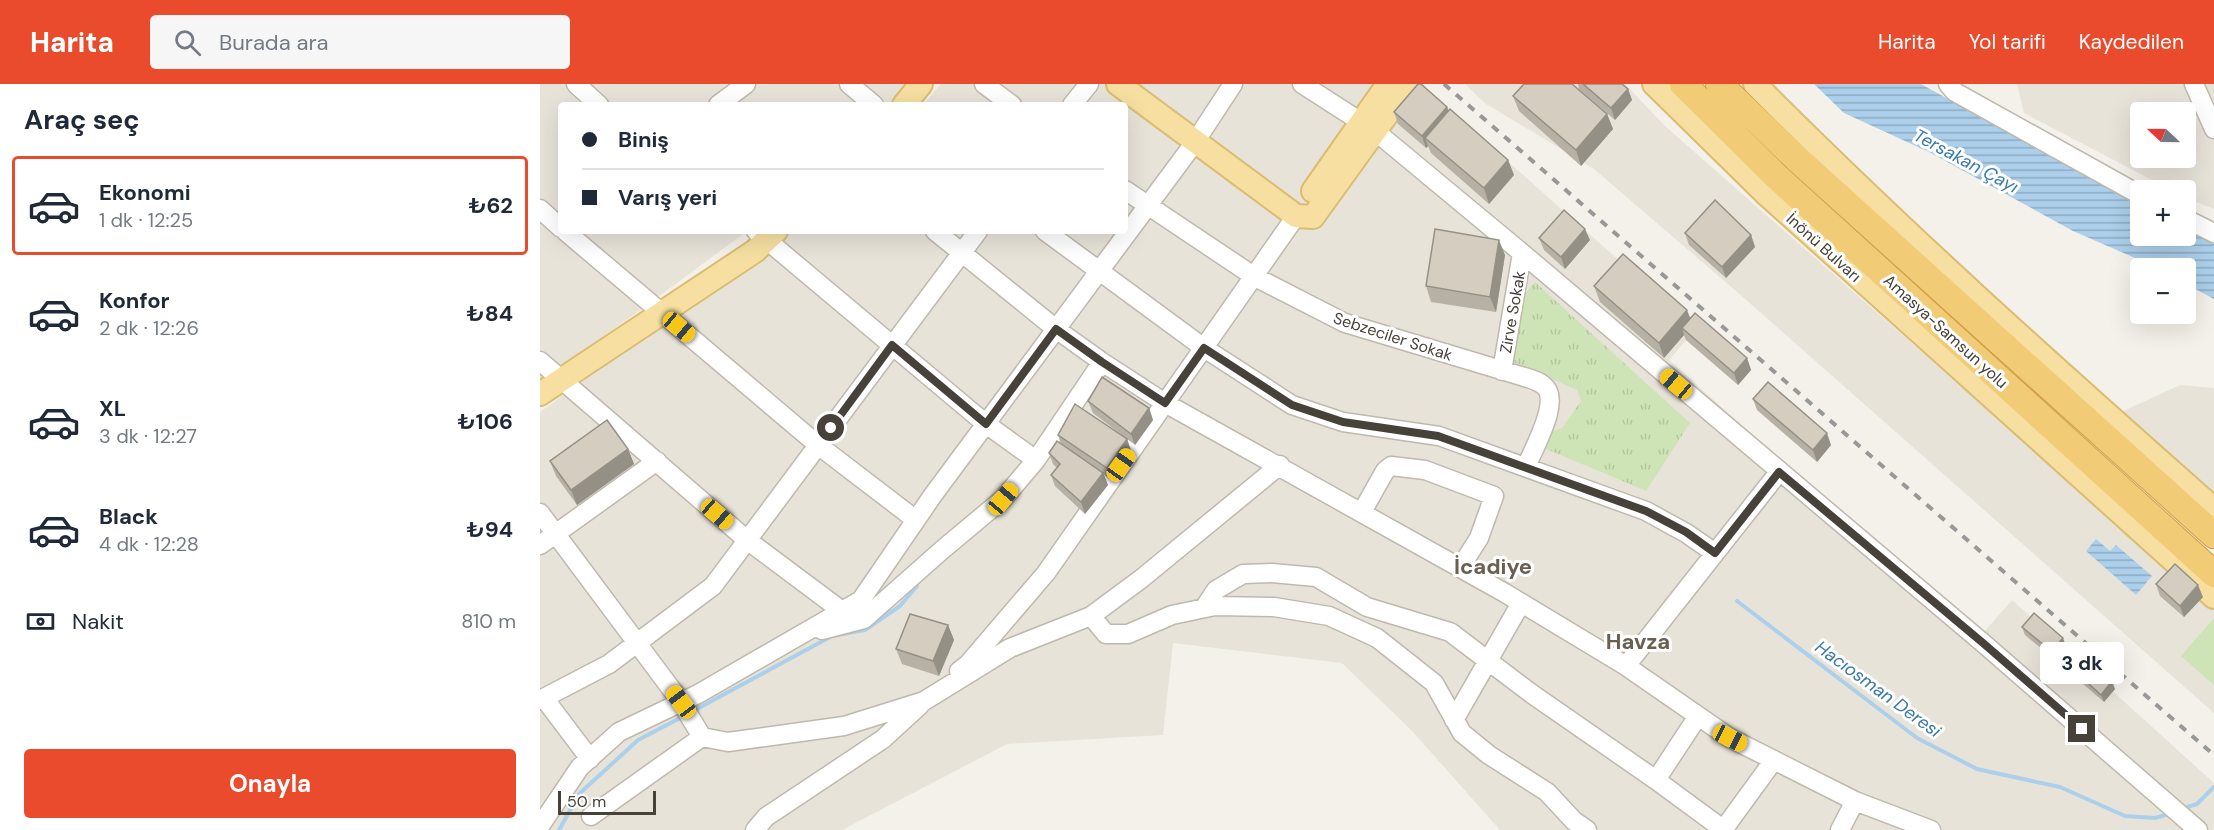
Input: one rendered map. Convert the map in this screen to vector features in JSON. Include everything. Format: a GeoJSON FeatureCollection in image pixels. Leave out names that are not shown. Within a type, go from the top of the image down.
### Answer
{"type":"FeatureCollection","features":[{"type":"Feature","properties":{"kind":"highway","name":"Amasya-Samsun yolu"},"geometry":{"type":"LineString","coordinates":[[1683,84],[1776,176],[2214,574]]}},
{"type":"Feature","properties":{"kind":"highway","name":"Amasya-Samsun yolu"},"geometry":{"type":"LineString","coordinates":[[1719,84],[1796,158],[2214,535]]}},
{"type":"Feature","properties":{"kind":"main road"},"geometry":{"type":"LineString","coordinates":[[906,102],[921,84]]}},
{"type":"Feature","properties":{"kind":"main road"},"geometry":{"type":"LineString","coordinates":[[1118,84],[1195,142],[1305,217],[1368,127],[1409,84]]}},
{"type":"Feature","properties":{"kind":"main road"},"geometry":{"type":"LineString","coordinates":[[1368,127],[1388,84]]}},
{"type":"Feature","properties":{"kind":"main road","name":"İnönü Bulvarı"},"geometry":{"type":"LineString","coordinates":[[1654,84],[1765,193],[2214,597]]}},
{"type":"Feature","properties":{"kind":"main road"},"geometry":{"type":"LineString","coordinates":[[1755,84],[2014,332],[2214,509]]}},
{"type":"Feature","properties":{"kind":"main road"},"geometry":{"type":"LineString","coordinates":[[540,394],[755,251],[766,234]]}},
{"type":"Feature","properties":{"kind":"street"},"geometry":{"type":"LineString","coordinates":[[576,84],[596,102]]}},
{"type":"Feature","properties":{"kind":"street"},"geometry":{"type":"LineString","coordinates":[[722,102],[746,84]]}},
{"type":"Feature","properties":{"kind":"street"},"geometry":{"type":"LineString","coordinates":[[849,84],[870,102]]}},
{"type":"Feature","properties":{"kind":"street"},"geometry":{"type":"LineString","coordinates":[[984,84],[1008,102]]}},
{"type":"Feature","properties":{"kind":"street"},"geometry":{"type":"LineString","coordinates":[[1074,102],[1089,84]]}},
{"type":"Feature","properties":{"kind":"street"},"geometry":{"type":"LineString","coordinates":[[1128,232],[1195,142],[1233,84]]}},
{"type":"Feature","properties":{"kind":"street"},"geometry":{"type":"LineString","coordinates":[[1302,84],[1368,127],[1522,253],[1983,643],[2194,827]]}},
{"type":"Feature","properties":{"kind":"street"},"geometry":{"type":"LineString","coordinates":[[1948,84],[1954,92],[2130,189]]}},
{"type":"Feature","properties":{"kind":"street"},"geometry":{"type":"LineString","coordinates":[[2194,84],[2214,129]]}},
{"type":"Feature","properties":{"kind":"street","name":"Sebzeciler Sokak"},"geometry":{"type":"LineString","coordinates":[[1128,192],[1255,277],[1345,323],[1544,385],[1551,394],[1550,409],[1526,467]]}},
{"type":"Feature","properties":{"kind":"street"},"geometry":{"type":"LineString","coordinates":[[755,830],[766,817],[883,739],[968,664],[1046,573],[1255,277],[1305,217]]}},
{"type":"Feature","properties":{"kind":"street"},"geometry":{"type":"LineString","coordinates":[[2196,224],[2214,233]]}},
{"type":"Feature","properties":{"kind":"street"},"geometry":{"type":"LineString","coordinates":[[567,234],[818,445],[915,520]]}},
{"type":"Feature","properties":{"kind":"street"},"geometry":{"type":"LineString","coordinates":[[766,234],[986,424],[1036,460]]}},
{"type":"Feature","properties":{"kind":"street"},"geometry":{"type":"LineString","coordinates":[[939,234],[1056,329],[1165,403],[1280,465],[1521,603],[1626,666],[1730,738],[1855,801],[1931,830]]}},
{"type":"Feature","properties":{"kind":"street"},"geometry":{"type":"LineString","coordinates":[[590,759],[542,699],[609,664],[713,586],[976,234]]}},
{"type":"Feature","properties":{"kind":"street"},"geometry":{"type":"LineString","coordinates":[[1049,234],[1204,348],[1292,405],[1343,422],[1438,436],[1646,511],[1686,532],[1715,553]]}},
{"type":"Feature","properties":{"kind":"street"},"geometry":{"type":"LineString","coordinates":[[591,816],[689,716],[698,694],[861,600],[915,520],[1126,234]]}},
{"type":"Feature","properties":{"kind":"street","name":"Zirve Sokak"},"geometry":{"type":"LineString","coordinates":[[1502,371],[1522,253]]}},
{"type":"Feature","properties":{"kind":"street"},"geometry":{"type":"LineString","coordinates":[[540,361],[747,540],[842,611]]}},
{"type":"Feature","properties":{"kind":"street"},"geometry":{"type":"LineString","coordinates":[[795,638],[864,619],[1003,499],[1036,460],[1102,362]]}},
{"type":"Feature","properties":{"kind":"street"},"geometry":{"type":"LineString","coordinates":[[540,545],[657,461]]}},
{"type":"Feature","properties":{"kind":"street"},"geometry":{"type":"LineString","coordinates":[[540,513],[689,716],[728,742],[844,726],[924,701],[1010,648],[1091,616],[1141,579],[1280,465]]}},
{"type":"Feature","properties":{"kind":"street"},"geometry":{"type":"LineString","coordinates":[[1362,512],[1385,471],[1392,466],[1425,470],[1494,496],[1479,538],[1460,568]]}},
{"type":"Feature","properties":{"kind":"street"},"geometry":{"type":"LineString","coordinates":[[1626,666],[1779,472]]}},
{"type":"Feature","properties":{"kind":"street"},"geometry":{"type":"LineString","coordinates":[[1204,608],[1216,590],[1243,574],[1272,573],[1316,577],[1367,607],[1450,632],[1532,694],[1656,780],[1723,830],[1774,760]]}},
{"type":"Feature","properties":{"kind":"street"},"geometry":{"type":"LineString","coordinates":[[1454,720],[1521,603]]}},
{"type":"Feature","properties":{"kind":"street"},"geometry":{"type":"LineString","coordinates":[[1091,616],[1106,634],[1128,634],[1172,615],[1215,606],[1274,607],[1329,616],[1377,638],[1434,683],[1462,733],[1489,755],[1547,792],[1574,821],[1587,830]]}},
{"type":"Feature","properties":{"kind":"street"},"geometry":{"type":"LineString","coordinates":[[540,826],[580,767],[619,732],[689,716]]}},
{"type":"Feature","properties":{"kind":"street"},"geometry":{"type":"LineString","coordinates":[[1656,780],[1698,716]]}},
{"type":"Feature","properties":{"kind":"street"},"geometry":{"type":"LineString","coordinates":[[1840,830],[1855,801]]}},
{"type":"Feature","properties":{"kind":"shaded area"},"geometry":{"type":"Polygon","coordinates":[[[540,84],[916,84],[900,102],[558,102],[558,234],[743,234],[540,381],[540,84]]]}},
{"type":"Feature","properties":{"kind":"shaded area"},"geometry":{"type":"Polygon","coordinates":[[[941,84],[1421,84],[1696,329],[1669,360],[1979,638],[2012,600],[2214,783],[2214,830],[1500,830],[1413,732],[1342,663],[1173,643],[1163,735],[1007,744],[842,830],[540,830],[540,412],[786,234],[1128,234],[1128,102],[926,102],[941,84]]]}},
{"type":"Feature","properties":{"kind":"shaded area"},"geometry":{"type":"Polygon","coordinates":[[[1465,84],[1625,84],[1665,126],[2214,609],[2214,713],[1744,298],[1594,169],[1486,104],[1465,84]]]}},
{"type":"Feature","properties":{"kind":"shaded area"},"geometry":{"type":"Polygon","coordinates":[[[2017,84],[2214,84],[2214,209],[2196,202],[2196,180],[2152,180],[2024,113],[2017,84]]]}},
{"type":"Feature","properties":{"kind":"shaded area"},"geometry":{"type":"Polygon","coordinates":[[[2180,385],[2214,388],[2214,499],[2119,413],[2180,385]]]}},
{"type":"Feature","properties":{"kind":"green space"},"geometry":{"type":"Polygon","coordinates":[[[1535,282],[1690,423],[1646,491],[1544,448],[1550,432],[1562,428],[1581,401],[1577,390],[1514,362],[1525,294],[1535,282]]]}},
{"type":"Feature","properties":{"kind":"green space"},"geometry":{"type":"Polygon","coordinates":[[[2214,620],[2214,685],[2181,656],[2214,620]]]}},
{"type":"Feature","properties":{"kind":"water","name":"Tersakan Çayı"},"geometry":{"type":"Polygon","coordinates":[[[1814,84],[1921,84],[2130,199],[2130,246],[2196,246],[2196,234],[2214,244],[2214,299],[2196,289],[2196,258],[2135,258],[2073,231],[1929,152],[1844,113],[1814,84]]]}},
{"type":"Feature","properties":{"kind":"water"},"geometry":{"type":"Polygon","coordinates":[[[2096,539],[2110,551],[2116,545],[2152,576],[2136,595],[2086,551],[2096,539]]]}},
{"type":"Feature","properties":{"kind":"building"},"geometry":{"type":"Polygon","coordinates":[[[1418,84],[1421,84],[1447,107],[1422,136],[1394,112],[1418,84]]]}},
{"type":"Feature","properties":{"kind":"building"},"geometry":{"type":"Polygon","coordinates":[[[1524,84],[1572,84],[1607,114],[1576,150],[1513,96],[1524,84]]]}},
{"type":"Feature","properties":{"kind":"building"},"geometry":{"type":"Polygon","coordinates":[[[1583,84],[1622,84],[1628,89],[1611,108],[1583,84]]]}},
{"type":"Feature","properties":{"kind":"building"},"geometry":{"type":"Polygon","coordinates":[[[1450,109],[1508,160],[1484,188],[1425,138],[1450,109]]]}},
{"type":"Feature","properties":{"kind":"building"},"geometry":{"type":"Polygon","coordinates":[[[1715,200],[1751,235],[1722,267],[1685,233],[1715,200]]]}},
{"type":"Feature","properties":{"kind":"building"},"geometry":{"type":"Polygon","coordinates":[[[1564,210],[1585,229],[1561,257],[1539,238],[1564,210]]]}},
{"type":"Feature","properties":{"kind":"building"},"geometry":{"type":"Polygon","coordinates":[[[1435,229],[1499,240],[1490,297],[1426,286],[1435,229]]]}},
{"type":"Feature","properties":{"kind":"building"},"geometry":{"type":"Polygon","coordinates":[[[1623,254],[1687,310],[1659,343],[1594,286],[1623,254]]]}},
{"type":"Feature","properties":{"kind":"building"},"geometry":{"type":"Polygon","coordinates":[[[1695,313],[1747,358],[1734,373],[1682,328],[1695,313]]]}},
{"type":"Feature","properties":{"kind":"building"},"geometry":{"type":"Polygon","coordinates":[[[1102,377],[1149,408],[1131,434],[1088,401],[1102,377]]]}},
{"type":"Feature","properties":{"kind":"building"},"geometry":{"type":"Polygon","coordinates":[[[1768,382],[1827,433],[1813,450],[1753,399],[1768,382]]]}},
{"type":"Feature","properties":{"kind":"building"},"geometry":{"type":"Polygon","coordinates":[[[1075,404],[1127,439],[1107,468],[1058,435],[1075,404]]]}},
{"type":"Feature","properties":{"kind":"building"},"geometry":{"type":"Polygon","coordinates":[[[607,420],[628,449],[571,490],[550,461],[607,420]]]}},
{"type":"Feature","properties":{"kind":"building"},"geometry":{"type":"Polygon","coordinates":[[[1057,441],[1103,473],[1081,502],[1051,475],[1060,464],[1049,453],[1057,441]]]}},
{"type":"Feature","properties":{"kind":"building"},"geometry":{"type":"Polygon","coordinates":[[[2175,564],[2198,585],[2180,606],[2156,584],[2175,564]]]}},
{"type":"Feature","properties":{"kind":"building"},"geometry":{"type":"Polygon","coordinates":[[[2034,613],[2063,638],[2051,651],[2022,627],[2034,613]]]}},
{"type":"Feature","properties":{"kind":"building"},"geometry":{"type":"Polygon","coordinates":[[[910,614],[948,625],[933,661],[896,649],[910,614]]]}},
{"type":"Feature","properties":{"kind":"building"},"geometry":{"type":"Polygon","coordinates":[[[2090,662],[2112,681],[2101,695],[2079,675],[2090,662]]]}},
{"type":"Feature","properties":{"kind":"waterway","name":"Hacıosman Deresi"},"geometry":{"type":"LineString","coordinates":[[693,711],[832,636],[865,630],[900,606],[917,586]]}},
{"type":"Feature","properties":{"kind":"waterway","name":"Hacıosman Deresi"},"geometry":{"type":"LineString","coordinates":[[1737,601],[1917,738],[1977,769],[2060,787],[2125,816],[2155,818],[2169,814]]}},
{"type":"Feature","properties":{"kind":"waterway","name":"Hacıosman Deresi"},"geometry":{"type":"LineString","coordinates":[[559,830],[579,794],[638,740],[684,716]]}},
{"type":"Feature","properties":{"kind":"waterway","name":"Hacıosman Deresi"},"geometry":{"type":"LineString","coordinates":[[2181,809],[2197,804],[2214,787]]}},
{"type":"Feature","properties":{"kind":"railway"},"geometry":{"type":"LineString","coordinates":[[1444,84],[2214,755]]}},
{"type":"Feature","properties":{"kind":"district","name":"İcadiye"},"geometry":{"type":"Point","coordinates":[1493,566]}},
{"type":"Feature","properties":{"kind":"district","name":"Havza"},"geometry":{"type":"Point","coordinates":[1638,641]}},
{"type":"Feature","properties":{"kind":"route"},"geometry":{"type":"LineString","coordinates":[[831,428],[892,345],[986,424],[1056,329],[1165,403],[1204,348],[1292,405],[1343,422],[1438,436],[1646,511],[1686,532],[1715,553],[1779,472],[2082,729]]}}]}
